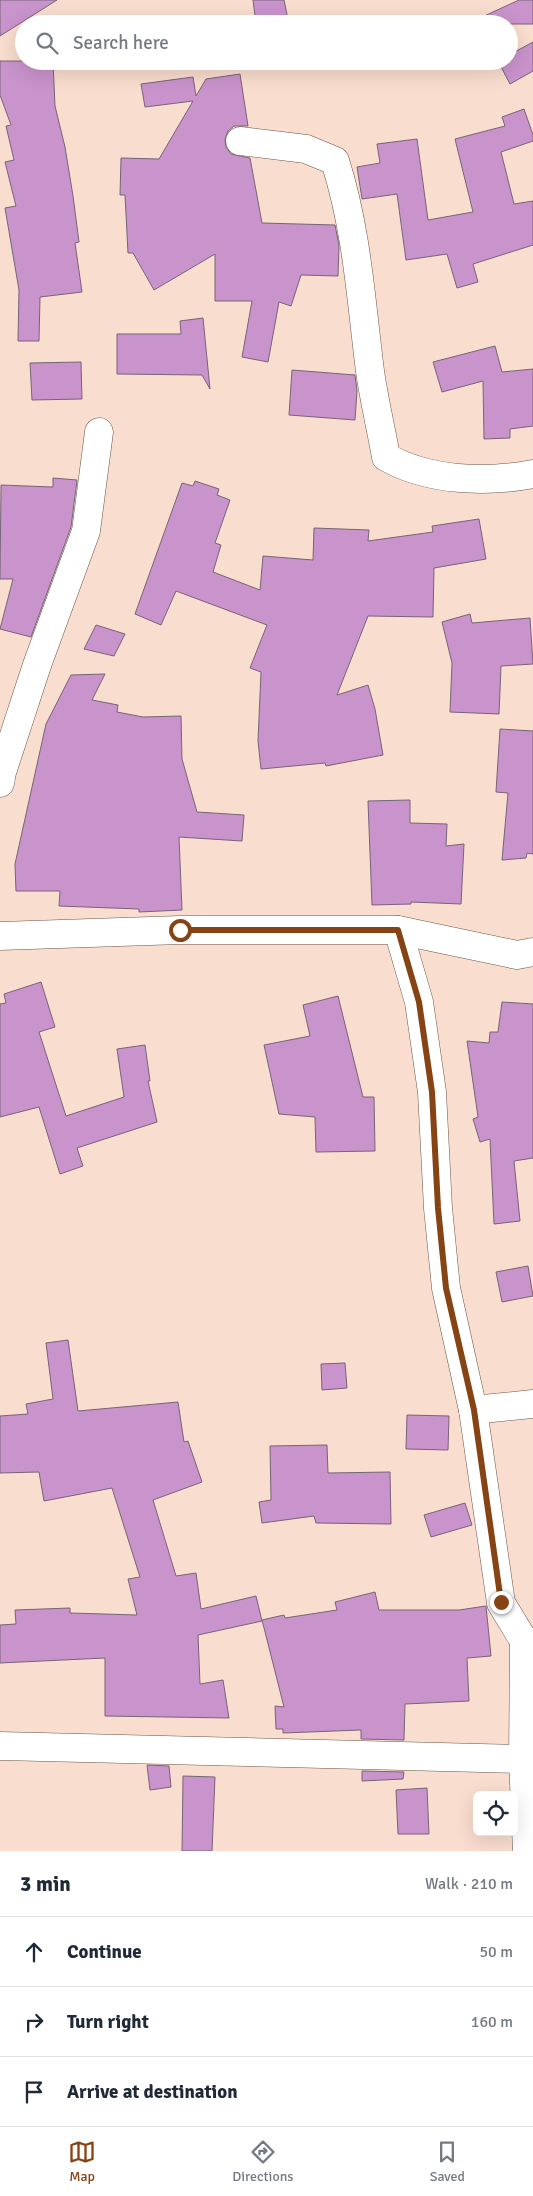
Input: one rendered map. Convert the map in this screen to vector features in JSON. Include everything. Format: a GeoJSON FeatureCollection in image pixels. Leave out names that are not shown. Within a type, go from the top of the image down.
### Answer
{"type":"FeatureCollection","features":[{"type":"Feature","properties":{"kind":"street"},"geometry":{"type":"LineString","coordinates":[[240,142],[306,148],[335,161],[347,197],[358,268],[370,373],[386,457],[399,465],[423,472],[470,479],[511,478],[533,474]]}},
{"type":"Feature","properties":{"kind":"street"},"geometry":{"type":"LineString","coordinates":[[0,783],[38,665],[86,530],[99,432]]}},
{"type":"Feature","properties":{"kind":"street"},"geometry":{"type":"LineString","coordinates":[[0,936],[180,930],[398,930],[517,955],[533,952]]}},
{"type":"Feature","properties":{"kind":"street"},"geometry":{"type":"LineString","coordinates":[[398,930],[414,984],[423,1029],[432,1092],[438,1208],[446,1288],[474,1410],[501,1602],[528,1642],[522,1759],[527,1851]]}},
{"type":"Feature","properties":{"kind":"street"},"geometry":{"type":"LineString","coordinates":[[474,1410],[533,1404]]}},
{"type":"Feature","properties":{"kind":"street"},"geometry":{"type":"LineString","coordinates":[[0,1746],[522,1759]]}},
{"type":"Feature","properties":{"kind":"building"},"geometry":{"type":"Polygon","coordinates":[[[0,0],[57,0],[33,15],[15,15],[15,27],[0,36],[0,0]]]}},
{"type":"Feature","properties":{"kind":"building"},"geometry":{"type":"Polygon","coordinates":[[[253,0],[284,0],[287,15],[255,15],[253,0]]]}},
{"type":"Feature","properties":{"kind":"building"},"geometry":{"type":"Polygon","coordinates":[[[519,0],[533,0],[533,24],[518,24],[518,15],[486,15],[519,0]]]}},
{"type":"Feature","properties":{"kind":"building"},"geometry":{"type":"Polygon","coordinates":[[[533,42],[533,71],[510,84],[503,70],[518,70],[518,50],[533,42]]]}},
{"type":"Feature","properties":{"kind":"building"},"geometry":{"type":"Polygon","coordinates":[[[0,61],[15,61],[15,70],[53,70],[55,106],[65,147],[79,242],[75,243],[82,292],[40,297],[39,341],[18,341],[19,290],[5,208],[16,206],[5,162],[14,160],[6,126],[11,125],[0,95],[0,61]]]}},
{"type":"Feature","properties":{"kind":"building"},"geometry":{"type":"Polygon","coordinates":[[[240,74],[248,126],[234,126],[228,131],[225,139],[226,147],[231,154],[250,158],[262,223],[335,225],[339,245],[338,276],[301,275],[291,306],[279,302],[268,362],[242,357],[252,301],[215,301],[215,254],[154,290],[133,253],[128,253],[125,195],[120,195],[121,158],[159,159],[193,101],[145,107],[141,84],[193,77],[196,96],[206,79],[240,74]]]}},
{"type":"Feature","properties":{"kind":"building"},"geometry":{"type":"Polygon","coordinates":[[[524,109],[533,135],[533,141],[501,152],[514,204],[533,201],[533,245],[473,264],[478,282],[457,288],[447,254],[406,260],[397,194],[362,199],[357,167],[380,163],[377,144],[417,139],[428,220],[473,212],[455,139],[505,126],[502,117],[524,109]]]}},
{"type":"Feature","properties":{"kind":"building"},"geometry":{"type":"Polygon","coordinates":[[[203,318],[210,389],[202,375],[117,374],[117,334],[181,334],[180,321],[203,318]]]}},
{"type":"Feature","properties":{"kind":"building"},"geometry":{"type":"Polygon","coordinates":[[[495,346],[502,372],[533,369],[533,426],[510,429],[510,438],[484,439],[483,381],[442,392],[433,362],[495,346]]]}},
{"type":"Feature","properties":{"kind":"building"},"geometry":{"type":"Polygon","coordinates":[[[81,362],[82,399],[32,400],[30,363],[81,362]]]}},
{"type":"Feature","properties":{"kind":"building"},"geometry":{"type":"Polygon","coordinates":[[[292,370],[355,375],[357,391],[355,420],[289,415],[292,370]]]}},
{"type":"Feature","properties":{"kind":"building"},"geometry":{"type":"Polygon","coordinates":[[[53,478],[77,480],[71,527],[31,637],[0,629],[13,579],[0,579],[1,485],[53,487],[53,478]]]}},
{"type":"Feature","properties":{"kind":"building"},"geometry":{"type":"Polygon","coordinates":[[[195,481],[219,489],[217,495],[230,500],[215,543],[221,545],[213,572],[260,590],[263,556],[313,560],[314,528],[369,530],[368,541],[433,532],[432,526],[479,519],[486,559],[434,568],[433,617],[368,616],[337,695],[368,685],[375,709],[383,755],[326,766],[325,763],[261,769],[258,741],[261,672],[250,668],[267,625],[176,591],[161,625],[135,614],[182,483],[193,486],[195,481]]]}},
{"type":"Feature","properties":{"kind":"building"},"geometry":{"type":"Polygon","coordinates":[[[470,614],[472,623],[530,618],[533,664],[501,666],[499,714],[450,712],[452,663],[442,622],[470,614]]]}},
{"type":"Feature","properties":{"kind":"building"},"geometry":{"type":"Polygon","coordinates":[[[96,625],[125,634],[114,656],[84,649],[96,625]]]}},
{"type":"Feature","properties":{"kind":"building"},"geometry":{"type":"Polygon","coordinates":[[[105,674],[92,700],[118,705],[117,712],[143,717],[181,716],[182,759],[197,812],[244,815],[242,841],[179,837],[182,910],[139,912],[139,909],[59,906],[60,891],[16,891],[15,864],[46,724],[71,675],[105,674]]]}},
{"type":"Feature","properties":{"kind":"building"},"geometry":{"type":"Polygon","coordinates":[[[500,729],[533,731],[533,854],[527,853],[526,858],[502,860],[508,793],[496,792],[500,729]]]}},
{"type":"Feature","properties":{"kind":"building"},"geometry":{"type":"Polygon","coordinates":[[[410,800],[410,823],[447,824],[446,846],[464,844],[461,904],[411,902],[411,904],[372,905],[368,801],[410,800]]]}},
{"type":"Feature","properties":{"kind":"building"},"geometry":{"type":"Polygon","coordinates":[[[41,982],[55,1027],[39,1032],[66,1116],[124,1097],[117,1049],[145,1045],[150,1081],[148,1081],[157,1122],[77,1148],[83,1166],[60,1174],[39,1107],[0,1117],[0,1004],[6,1003],[4,994],[41,982]]]}},
{"type":"Feature","properties":{"kind":"building"},"geometry":{"type":"Polygon","coordinates":[[[338,996],[363,1097],[374,1097],[375,1151],[316,1152],[315,1117],[279,1114],[264,1045],[310,1036],[303,1005],[338,996]]]}},
{"type":"Feature","properties":{"kind":"building"},"geometry":{"type":"Polygon","coordinates":[[[502,1002],[533,1004],[533,1158],[514,1161],[520,1221],[494,1224],[490,1139],[480,1142],[473,1119],[478,1117],[467,1041],[489,1043],[490,1032],[498,1032],[502,1002]]]}},
{"type":"Feature","properties":{"kind":"building"},"geometry":{"type":"Polygon","coordinates":[[[528,1266],[533,1296],[502,1302],[496,1272],[528,1266]]]}},
{"type":"Feature","properties":{"kind":"building"},"geometry":{"type":"Polygon","coordinates":[[[68,1340],[78,1411],[178,1402],[184,1442],[188,1441],[202,1482],[153,1500],[176,1576],[196,1573],[201,1609],[256,1596],[262,1621],[198,1635],[200,1684],[223,1680],[229,1718],[105,1716],[105,1658],[0,1663],[0,1625],[16,1624],[15,1610],[70,1608],[70,1613],[137,1615],[128,1579],[140,1577],[112,1488],[44,1501],[39,1472],[0,1473],[0,1416],[28,1414],[26,1404],[53,1399],[46,1343],[68,1340]]]}},
{"type":"Feature","properties":{"kind":"building"},"geometry":{"type":"Polygon","coordinates":[[[345,1363],[347,1388],[322,1390],[321,1364],[345,1363]]]}},
{"type":"Feature","properties":{"kind":"building"},"geometry":{"type":"Polygon","coordinates":[[[407,1415],[449,1416],[448,1450],[406,1449],[407,1415]]]}},
{"type":"Feature","properties":{"kind":"building"},"geometry":{"type":"Polygon","coordinates":[[[327,1445],[328,1473],[390,1472],[391,1524],[316,1523],[314,1516],[262,1523],[259,1502],[271,1500],[270,1446],[327,1445]]]}},
{"type":"Feature","properties":{"kind":"building"},"geometry":{"type":"Polygon","coordinates":[[[465,1503],[472,1525],[431,1537],[424,1515],[465,1503]]]}},
{"type":"Feature","properties":{"kind":"building"},"geometry":{"type":"Polygon","coordinates":[[[375,1592],[379,1610],[459,1610],[486,1606],[491,1656],[467,1658],[469,1701],[405,1704],[404,1740],[361,1739],[361,1730],[283,1733],[283,1729],[276,1729],[275,1706],[284,1707],[262,1620],[284,1615],[285,1618],[337,1610],[335,1602],[375,1592]]]}},
{"type":"Feature","properties":{"kind":"building"},"geometry":{"type":"Polygon","coordinates":[[[147,1765],[169,1766],[171,1787],[150,1790],[147,1765]]]}},
{"type":"Feature","properties":{"kind":"building"},"geometry":{"type":"Polygon","coordinates":[[[362,1771],[404,1772],[403,1779],[362,1781],[362,1771]]]}},
{"type":"Feature","properties":{"kind":"building"},"geometry":{"type":"Polygon","coordinates":[[[183,1776],[215,1777],[212,1851],[182,1851],[183,1776]]]}},
{"type":"Feature","properties":{"kind":"building"},"geometry":{"type":"Polygon","coordinates":[[[427,1788],[429,1834],[398,1834],[396,1790],[427,1788]]]}},
{"type":"Feature","properties":{"kind":"route"},"geometry":{"type":"LineString","coordinates":[[180,930],[398,930],[419,1002],[432,1092],[438,1208],[446,1288],[474,1410],[479,1457],[501,1602]]}}]}
